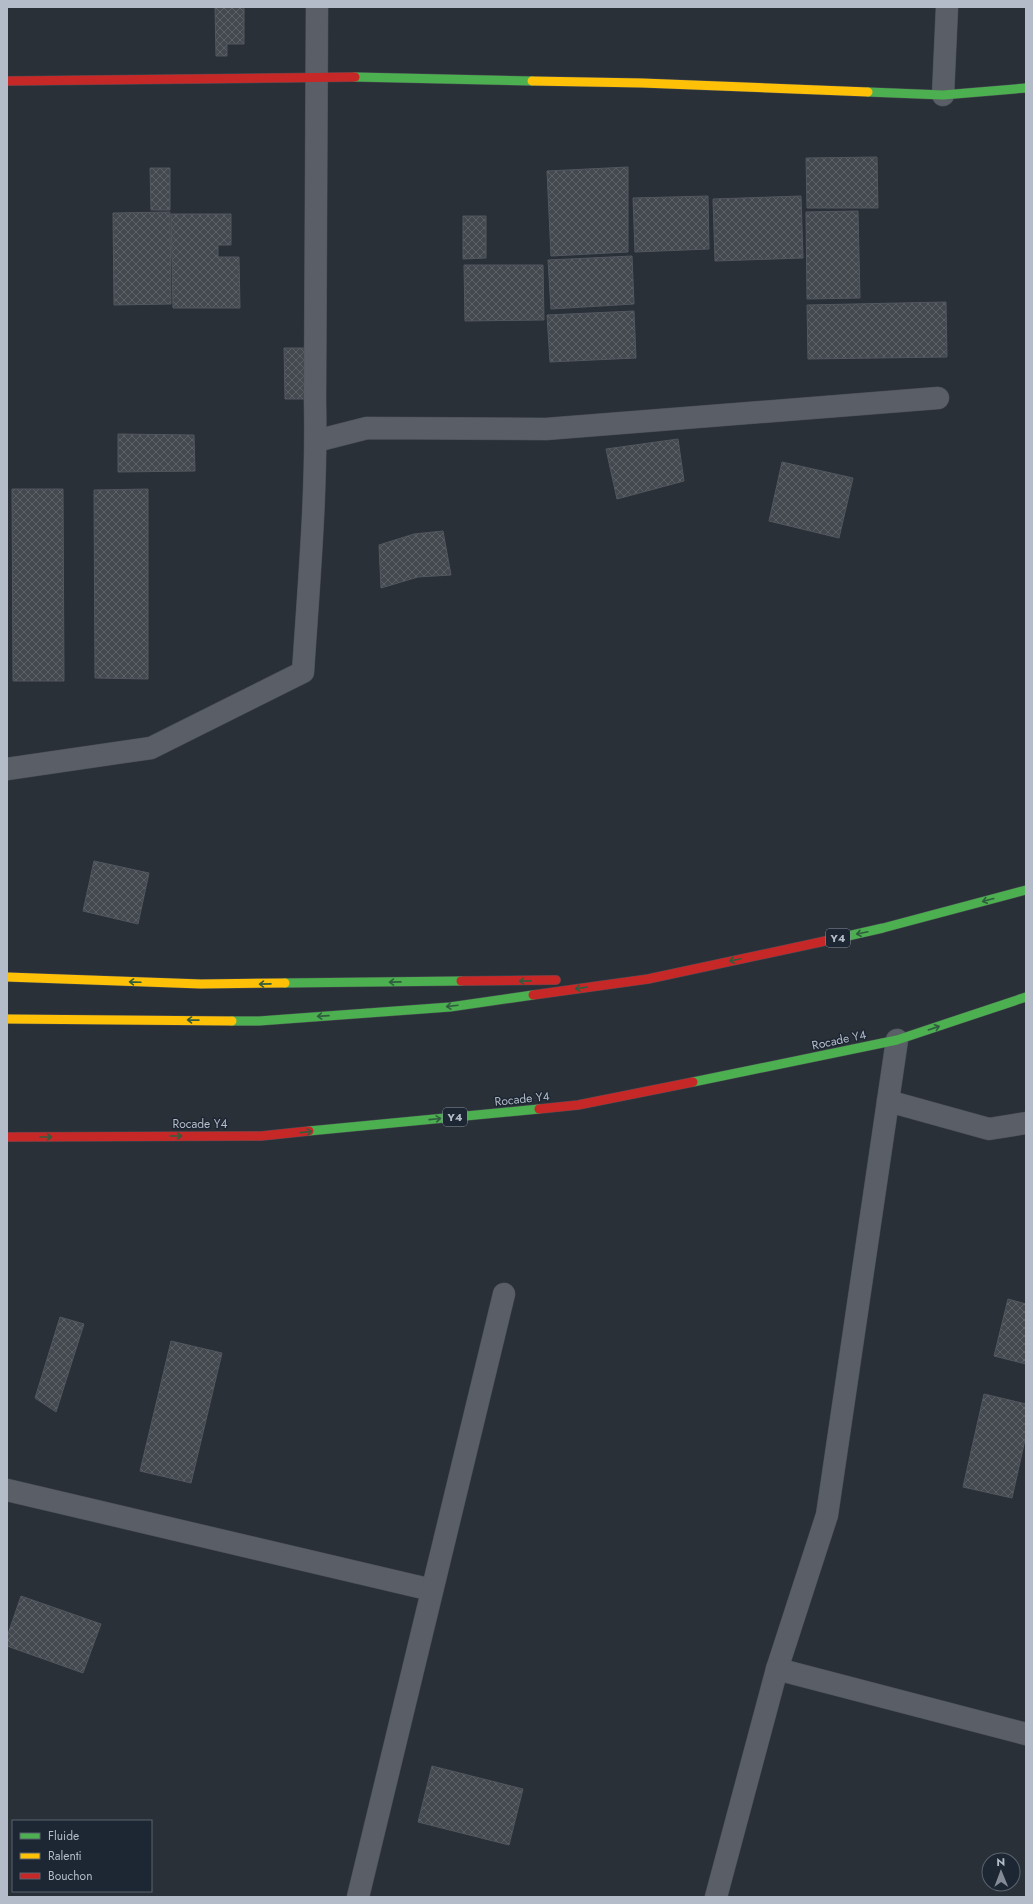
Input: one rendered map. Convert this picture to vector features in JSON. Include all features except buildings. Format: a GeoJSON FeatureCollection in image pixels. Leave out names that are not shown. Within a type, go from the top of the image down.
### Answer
{"type":"FeatureCollection","features":[{"type":"Feature","properties":{"kind":"main road"},"geometry":{"type":"LineString","coordinates":[[7,81],[317,76],[650,84],[943,95],[1026,88]]}},
{"type":"Feature","properties":{"kind":"main road","name":"Y4"},"geometry":{"type":"LineString","coordinates":[[7,1019],[259,1021],[450,1007],[648,979],[883,928],[1026,890]]}},
{"type":"Feature","properties":{"kind":"main road"},"geometry":{"type":"LineString","coordinates":[[7,977],[202,984],[648,979]]}},
{"type":"Feature","properties":{"kind":"main road","name":"Rocade Y4"},"geometry":{"type":"LineString","coordinates":[[7,1137],[261,1136],[578,1105],[897,1040],[1026,997]]}},
{"type":"Feature","properties":{"kind":"street"},"geometry":{"type":"LineString","coordinates":[[7,769],[151,748],[303,672],[312,539],[316,441],[317,7]]}},
{"type":"Feature","properties":{"kind":"street"},"geometry":{"type":"LineString","coordinates":[[943,95],[947,7]]}},
{"type":"Feature","properties":{"kind":"street"},"geometry":{"type":"LineString","coordinates":[[316,441],[367,428],[546,428],[938,398]]}},
{"type":"Feature","properties":{"kind":"street"},"geometry":{"type":"LineString","coordinates":[[716,1897],[777,1669],[827,1515],[897,1040]]}},
{"type":"Feature","properties":{"kind":"street"},"geometry":{"type":"LineString","coordinates":[[888,1100],[989,1129],[1026,1123]]}},
{"type":"Feature","properties":{"kind":"street"},"geometry":{"type":"LineString","coordinates":[[358,1897],[504,1294]]}},
{"type":"Feature","properties":{"kind":"street"},"geometry":{"type":"LineString","coordinates":[[7,1490],[432,1590]]}},
{"type":"Feature","properties":{"kind":"street"},"geometry":{"type":"LineString","coordinates":[[777,1669],[1026,1734]]}},
{"type":"Feature","properties":{"kind":"traffic: fast"},"geometry":{"type":"LineString","coordinates":[[355,77],[532,81]]}},
{"type":"Feature","properties":{"kind":"traffic: fast"},"geometry":{"type":"LineString","coordinates":[[868,92],[943,95],[1026,88]]}},
{"type":"Feature","properties":{"kind":"traffic: fast"},"geometry":{"type":"LineString","coordinates":[[839,938],[883,928],[1026,890]]}},
{"type":"Feature","properties":{"kind":"traffic: fast"},"geometry":{"type":"LineString","coordinates":[[285,983],[461,981]]}},
{"type":"Feature","properties":{"kind":"traffic: fast"},"geometry":{"type":"LineString","coordinates":[[232,1021],[259,1021],[450,1007],[533,995]]}},
{"type":"Feature","properties":{"kind":"traffic: fast"},"geometry":{"type":"LineString","coordinates":[[693,1082],[897,1040],[1026,997]]}},
{"type":"Feature","properties":{"kind":"traffic: fast"},"geometry":{"type":"LineString","coordinates":[[309,1131],[539,1109]]}},
{"type":"Feature","properties":{"kind":"traffic: slow"},"geometry":{"type":"LineString","coordinates":[[532,81],[642,83],[868,92]]}},
{"type":"Feature","properties":{"kind":"traffic: slow"},"geometry":{"type":"LineString","coordinates":[[7,977],[201,984],[285,983]]}},
{"type":"Feature","properties":{"kind":"traffic: slow"},"geometry":{"type":"LineString","coordinates":[[7,1019],[232,1021]]}},
{"type":"Feature","properties":{"kind":"traffic: jam"},"geometry":{"type":"LineString","coordinates":[[7,81],[355,77]]}},
{"type":"Feature","properties":{"kind":"traffic: jam"},"geometry":{"type":"LineString","coordinates":[[533,995],[648,979],[839,938]]}},
{"type":"Feature","properties":{"kind":"traffic: jam"},"geometry":{"type":"LineString","coordinates":[[461,981],[556,980]]}},
{"type":"Feature","properties":{"kind":"traffic: jam"},"geometry":{"type":"LineString","coordinates":[[539,1109],[578,1105],[693,1082]]}},
{"type":"Feature","properties":{"kind":"traffic: jam"},"geometry":{"type":"LineString","coordinates":[[7,1137],[261,1136],[309,1131]]}}]}
